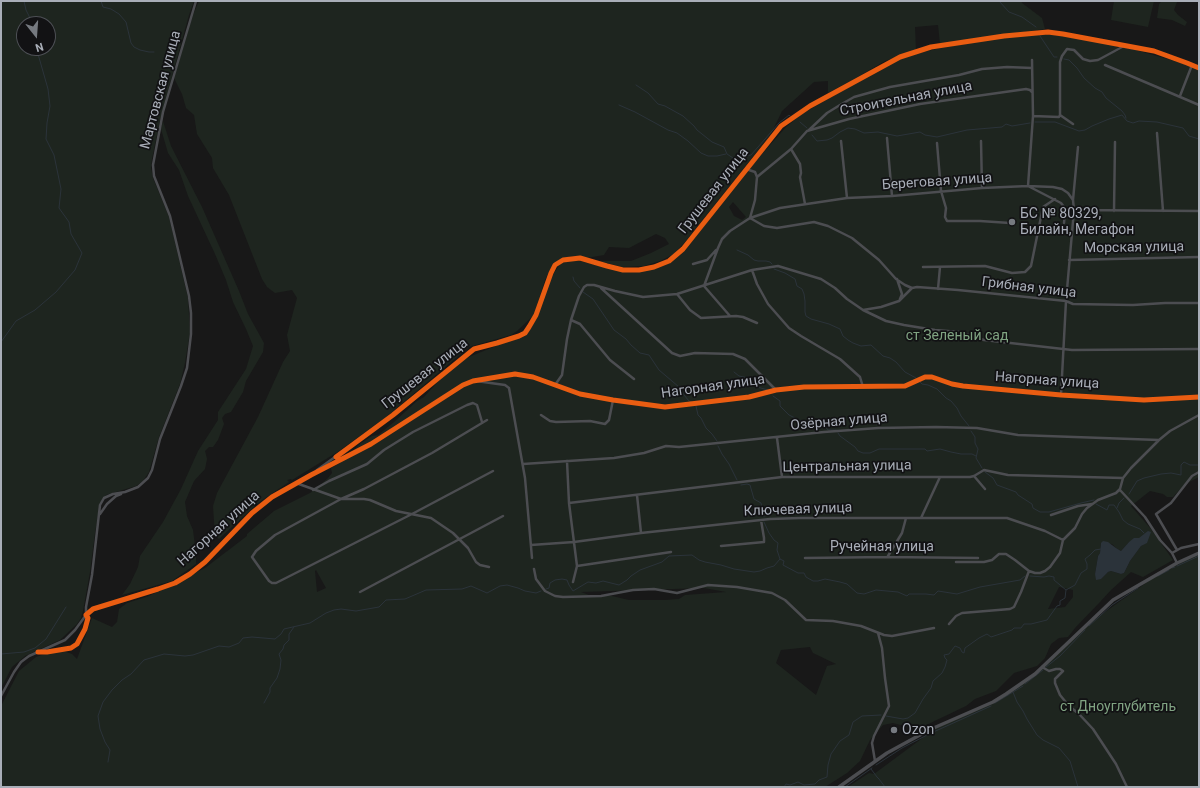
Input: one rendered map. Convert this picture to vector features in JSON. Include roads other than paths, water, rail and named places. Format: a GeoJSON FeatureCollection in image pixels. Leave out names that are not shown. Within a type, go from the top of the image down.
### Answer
{"type":"FeatureCollection","features":[{"type":"Feature","properties":{"kind":"street","name":"Мартовская улица"},"geometry":{"type":"LineString","coordinates":[[86,615],[100,516],[100,506],[104,498],[138,487],[148,478],[152,470],[160,439],[187,368],[191,334],[189,296],[170,216],[154,176],[153,165],[163,112],[196,1]]}},
{"type":"Feature","properties":{"kind":"street","name":"Грушевая улица"},"geometry":{"type":"LineString","coordinates":[[311,475],[393,415],[474,349],[525,333],[536,315],[555,265],[563,260],[580,258],[623,270],[639,270],[654,267],[669,261],[684,249],[781,126],[810,106],[900,57],[931,47],[1004,36],[1048,32],[1154,52],[1199,68]]}},
{"type":"Feature","properties":{"kind":"street"},"geometry":{"type":"LineString","coordinates":[[1060,115],[1060,62],[1067,49],[1074,50],[1083,59],[1090,61],[1098,60],[1125,46]]}},
{"type":"Feature","properties":{"kind":"street"},"geometry":{"type":"LineString","coordinates":[[1032,60],[1033,116],[1028,186],[1061,203],[1065,212],[1064,223]]}},
{"type":"Feature","properties":{"kind":"street"},"geometry":{"type":"LineString","coordinates":[[1105,65],[1199,105]]}},
{"type":"Feature","properties":{"kind":"street"},"geometry":{"type":"LineString","coordinates":[[1180,96],[1192,65]]}},
{"type":"Feature","properties":{"kind":"street"},"geometry":{"type":"LineString","coordinates":[[757,177],[791,149],[807,131],[827,114],[854,96],[890,87],[959,75],[982,69],[1007,67],[1032,68]]}},
{"type":"Feature","properties":{"kind":"street","name":"Строительная улица"},"geometry":{"type":"LineString","coordinates":[[807,131],[849,119],[920,104],[1026,89],[1032,92]]}},
{"type":"Feature","properties":{"kind":"street"},"geometry":{"type":"LineString","coordinates":[[1033,116],[1059,117],[1060,115]]}},
{"type":"Feature","properties":{"kind":"street"},"geometry":{"type":"LineString","coordinates":[[1060,115],[1073,124]]}},
{"type":"Feature","properties":{"kind":"street"},"geometry":{"type":"LineString","coordinates":[[1157,133],[1163,211]]}},
{"type":"Feature","properties":{"kind":"street"},"geometry":{"type":"LineString","coordinates":[[887,138],[892,196]]}},
{"type":"Feature","properties":{"kind":"street"},"geometry":{"type":"LineString","coordinates":[[981,141],[982,188]]}},
{"type":"Feature","properties":{"kind":"street"},"geometry":{"type":"LineString","coordinates":[[841,142],[847,198]]}},
{"type":"Feature","properties":{"kind":"street"},"geometry":{"type":"LineString","coordinates":[[1114,211],[1115,142]]}},
{"type":"Feature","properties":{"kind":"street"},"geometry":{"type":"LineString","coordinates":[[937,143],[941,191],[946,208],[947,221],[1010,223]]}},
{"type":"Feature","properties":{"kind":"street"},"geometry":{"type":"LineString","coordinates":[[1061,395],[1066,301],[1078,147]]}},
{"type":"Feature","properties":{"kind":"street"},"geometry":{"type":"LineString","coordinates":[[791,149],[800,164],[800,177],[805,204]]}},
{"type":"Feature","properties":{"kind":"street"},"geometry":{"type":"LineString","coordinates":[[746,169],[755,172],[757,177],[755,200],[750,218],[764,226],[777,228],[814,222],[828,226],[852,238],[904,285],[912,288],[898,300],[880,307],[863,310]]}},
{"type":"Feature","properties":{"kind":"street","name":"Береговая улица"},"geometry":{"type":"LineString","coordinates":[[704,286],[722,239],[730,230],[750,218],[780,208],[847,198],[1028,186],[1058,188],[1066,191],[1073,200]]}},
{"type":"Feature","properties":{"kind":"street"},"geometry":{"type":"LineString","coordinates":[[923,267],[985,266],[1012,273],[1027,271],[1032,262],[1042,207],[1055,199]]}},
{"type":"Feature","properties":{"kind":"street"},"geometry":{"type":"LineString","coordinates":[[1074,210],[1199,211]]}},
{"type":"Feature","properties":{"kind":"street"},"geometry":{"type":"LineString","coordinates":[[693,264],[707,260],[718,248]]}},
{"type":"Feature","properties":{"kind":"street","name":"Морская улица"},"geometry":{"type":"LineString","coordinates":[[1069,260],[1199,257]]}},
{"type":"Feature","properties":{"kind":"street"},"geometry":{"type":"LineString","coordinates":[[556,385],[562,375],[571,320],[579,296],[584,287],[587,285],[594,285],[643,297],[677,294],[752,270],[778,266],[821,279],[836,288],[847,299],[863,310],[886,321],[904,325],[934,330],[960,332],[984,340],[1072,350],[1199,349]]}},
{"type":"Feature","properties":{"kind":"street"},"geometry":{"type":"LineString","coordinates":[[938,289],[940,267]]}},
{"type":"Feature","properties":{"kind":"street"},"geometry":{"type":"LineString","coordinates":[[752,270],[757,284],[768,304],[789,328],[840,359],[860,377],[863,387]]}},
{"type":"Feature","properties":{"kind":"street"},"geometry":{"type":"LineString","coordinates":[[896,278],[902,294],[898,300]]}},
{"type":"Feature","properties":{"kind":"street"},"geometry":{"type":"LineString","coordinates":[[704,286],[730,316]]}},
{"type":"Feature","properties":{"kind":"street"},"geometry":{"type":"LineString","coordinates":[[600,287],[672,353],[680,356],[695,353],[733,354],[745,359],[776,390]]}},
{"type":"Feature","properties":{"kind":"street","name":"Грибная улица"},"geometry":{"type":"LineString","coordinates":[[912,288],[958,290],[1066,301],[1073,304],[1133,305],[1199,303]]}},
{"type":"Feature","properties":{"kind":"street"},"geometry":{"type":"LineString","coordinates":[[677,294],[690,310],[701,318],[730,316],[743,317],[757,323]]}},
{"type":"Feature","properties":{"kind":"street"},"geometry":{"type":"LineString","coordinates":[[571,320],[580,324],[610,360],[634,378]]}},
{"type":"Feature","properties":{"kind":"street","name":"Нагорная улица"},"geometry":{"type":"LineString","coordinates":[[86,615],[89,611],[102,606],[175,583],[190,574],[205,562],[252,514],[272,497],[371,444],[463,385],[473,381],[515,374],[533,377],[580,394],[665,407],[749,398],[776,390],[804,387],[905,386],[925,377],[932,377],[963,386],[1061,395],[1144,400],[1199,397]]}},
{"type":"Feature","properties":{"kind":"street"},"geometry":{"type":"LineString","coordinates":[[473,381],[505,385],[509,388],[525,478],[532,558]]}},
{"type":"Feature","properties":{"kind":"street"},"geometry":{"type":"LineString","coordinates":[[541,414],[550,421],[556,422],[590,420],[605,424],[610,420],[613,400]]}},
{"type":"Feature","properties":{"kind":"street"},"geometry":{"type":"LineString","coordinates":[[312,490],[367,464],[384,450],[413,432],[467,405],[473,403],[477,405],[482,422]]}},
{"type":"Feature","properties":{"kind":"street"},"geometry":{"type":"LineString","coordinates":[[956,562],[984,562],[992,560],[999,554],[1006,554],[1028,571],[1040,573],[1045,571],[1060,554],[1063,540],[1075,528],[1082,514],[1087,508],[1098,500],[1120,490],[1124,478],[1131,468],[1159,440],[1170,431],[1199,415]]}},
{"type":"Feature","properties":{"kind":"street"},"geometry":{"type":"LineString","coordinates":[[486,420],[425,456],[275,535],[256,551],[252,557],[269,580],[272,583],[276,582],[412,514],[493,471]]}},
{"type":"Feature","properties":{"kind":"street","name":"Озёрная улица"},"geometry":{"type":"LineString","coordinates":[[523,464],[626,456],[644,453],[666,446],[679,448],[824,432],[878,428],[977,428],[1018,435],[1159,440]]}},
{"type":"Feature","properties":{"kind":"street"},"geometry":{"type":"LineString","coordinates":[[777,438],[782,477]]}},
{"type":"Feature","properties":{"kind":"street"},"geometry":{"type":"LineString","coordinates":[[567,461],[569,503],[577,566],[573,582]]}},
{"type":"Feature","properties":{"kind":"street","name":"Центральная улица"},"geometry":{"type":"LineString","coordinates":[[569,503],[782,477],[974,476],[984,470],[1008,475],[1124,478]]}},
{"type":"Feature","properties":{"kind":"street"},"geometry":{"type":"LineString","coordinates":[[1177,550],[1156,514],[1171,503],[1192,476],[1199,472]]}},
{"type":"Feature","properties":{"kind":"street"},"geometry":{"type":"LineString","coordinates":[[921,518],[940,476]]}},
{"type":"Feature","properties":{"kind":"street"},"geometry":{"type":"LineString","coordinates":[[974,476],[986,489]]}},
{"type":"Feature","properties":{"kind":"street"},"geometry":{"type":"LineString","coordinates":[[296,483],[312,490],[341,499],[370,500],[396,511],[431,518],[454,533],[468,548],[476,562],[489,567]]}},
{"type":"Feature","properties":{"kind":"street"},"geometry":{"type":"LineString","coordinates":[[1120,490],[1145,518],[1160,540],[1172,553],[1177,563]]}},
{"type":"Feature","properties":{"kind":"street"},"geometry":{"type":"LineString","coordinates":[[100,516],[107,504],[116,496],[125,492]]}},
{"type":"Feature","properties":{"kind":"street"},"geometry":{"type":"LineString","coordinates":[[636,495],[641,533]]}},
{"type":"Feature","properties":{"kind":"street"},"geometry":{"type":"LineString","coordinates":[[1051,515],[1078,506],[1092,504]]}},
{"type":"Feature","properties":{"kind":"street"},"geometry":{"type":"LineString","coordinates":[[360,592],[503,516]]}},
{"type":"Feature","properties":{"kind":"street","name":"Ключевая улица"},"geometry":{"type":"LineString","coordinates":[[531,545],[574,542],[761,520],[800,518],[1007,518],[1045,531],[1063,540]]}},
{"type":"Feature","properties":{"kind":"street"},"geometry":{"type":"LineString","coordinates":[[887,556],[902,533],[906,518]]}},
{"type":"Feature","properties":{"kind":"street"},"geometry":{"type":"LineString","coordinates":[[721,546],[764,542],[761,520]]}},
{"type":"Feature","properties":{"kind":"street"},"geometry":{"type":"LineString","coordinates":[[1172,553],[1177,550],[1199,544]]}},
{"type":"Feature","properties":{"kind":"street"},"geometry":{"type":"LineString","coordinates":[[577,566],[671,552]]}},
{"type":"Feature","properties":{"kind":"street"},"geometry":{"type":"LineString","coordinates":[[839,787],[887,753],[929,730],[992,702],[1022,684],[1113,600],[1177,563],[1199,553]]}},
{"type":"Feature","properties":{"kind":"street","name":"Ручейная улица"},"geometry":{"type":"LineString","coordinates":[[805,558],[887,556],[978,558]]}},
{"type":"Feature","properties":{"kind":"street"},"geometry":{"type":"LineString","coordinates":[[534,569],[536,579],[545,591],[559,597],[601,596],[633,590],[654,589],[677,593],[708,585],[736,587],[772,593],[785,600],[806,620],[833,621],[861,626],[884,635],[892,636],[934,628]]}},
{"type":"Feature","properties":{"kind":"street"},"geometry":{"type":"LineString","coordinates":[[949,624],[956,616],[962,613],[1010,609],[1014,607],[1028,571]]}},
{"type":"Feature","properties":{"kind":"street"},"geometry":{"type":"LineString","coordinates":[[38,652],[71,648],[77,644],[85,629],[88,618],[86,615]]}},
{"type":"Feature","properties":{"kind":"street"},"geometry":{"type":"LineString","coordinates":[[1,696],[21,662],[29,656],[65,640],[75,630],[86,615]]}},
{"type":"Feature","properties":{"kind":"street"},"geometry":{"type":"LineString","coordinates":[[875,762],[872,743],[889,706],[884,678],[882,648],[878,633]]}},
{"type":"Feature","properties":{"kind":"street"},"geometry":{"type":"LineString","coordinates":[[1042,667],[1049,671],[1056,668],[1060,668],[1063,671],[1055,679],[1060,695],[1069,706],[1093,729],[1116,764],[1127,787]]}},
{"type":"Feature","properties":{"kind":"waterway"},"geometry":{"type":"LineString","coordinates":[[24,1],[29,16]]}},
{"type":"Feature","properties":{"kind":"waterway"},"geometry":{"type":"LineString","coordinates":[[101,1],[103,7],[111,9],[119,14],[126,22],[131,43],[134,47],[140,50],[154,52]]}},
{"type":"Feature","properties":{"kind":"waterway"},"geometry":{"type":"LineString","coordinates":[[999,1],[1009,12],[1022,17],[1036,27]]}},
{"type":"Feature","properties":{"kind":"waterway"},"geometry":{"type":"LineString","coordinates":[[1040,36],[1054,57],[1057,57]]}},
{"type":"Feature","properties":{"kind":"waterway"},"geometry":{"type":"LineString","coordinates":[[1,342],[16,321],[35,310],[56,292],[75,270],[82,253],[71,234],[69,222],[59,208],[61,189],[54,155],[46,139],[50,106],[48,89],[39,56]]}},
{"type":"Feature","properties":{"kind":"waterway"},"geometry":{"type":"LineString","coordinates":[[1064,59],[1069,60],[1084,78],[1102,92],[1106,98],[1122,111],[1126,118]]}},
{"type":"Feature","properties":{"kind":"waterway"},"geometry":{"type":"LineString","coordinates":[[636,85],[648,93],[658,104],[665,106],[683,116],[712,142],[724,147],[727,154],[733,158],[751,155],[779,123],[789,115],[790,116]]}},
{"type":"Feature","properties":{"kind":"waterway"},"geometry":{"type":"LineString","coordinates":[[619,105],[668,130],[677,133],[701,153],[708,156],[726,154]]}},
{"type":"Feature","properties":{"kind":"waterway"},"geometry":{"type":"LineString","coordinates":[[1035,122],[1055,122],[1079,131],[1122,115],[1127,121],[1133,123],[1139,121],[1157,122],[1183,128],[1189,136],[1199,139]]}},
{"type":"Feature","properties":{"kind":"waterway"},"geometry":{"type":"LineString","coordinates":[[800,122],[807,128]]}},
{"type":"Feature","properties":{"kind":"waterway"},"geometry":{"type":"LineString","coordinates":[[812,135],[817,141],[827,140],[848,128],[864,133],[878,132],[897,136],[920,132],[925,135],[937,137],[967,130],[1002,127],[1006,124],[1012,126],[1030,123]]}},
{"type":"Feature","properties":{"kind":"waterway"},"geometry":{"type":"LineString","coordinates":[[737,250],[748,255],[754,260],[766,261],[772,264]]}},
{"type":"Feature","properties":{"kind":"waterway"},"geometry":{"type":"LineString","coordinates":[[774,269],[795,279],[797,286],[802,289],[804,294],[806,316],[840,329],[843,336],[853,343],[861,346],[871,345],[883,356],[890,358],[905,372],[916,378]]}},
{"type":"Feature","properties":{"kind":"waterway"},"geometry":{"type":"LineString","coordinates":[[573,277],[574,281],[580,288]]}},
{"type":"Feature","properties":{"kind":"waterway"},"geometry":{"type":"LineString","coordinates":[[583,292],[593,299],[614,330],[626,339],[640,353],[649,355],[659,370],[679,387],[689,401],[692,402]]}},
{"type":"Feature","properties":{"kind":"waterway"},"geometry":{"type":"LineString","coordinates":[[734,372],[739,376],[748,378],[757,387],[768,390]]}},
{"type":"Feature","properties":{"kind":"waterway"},"geometry":{"type":"LineString","coordinates":[[920,382],[937,389],[951,401],[969,426]]}},
{"type":"Feature","properties":{"kind":"waterway"},"geometry":{"type":"LineString","coordinates":[[773,396],[780,401],[780,406],[789,415],[809,425],[818,424]]}},
{"type":"Feature","properties":{"kind":"waterway"},"geometry":{"type":"LineString","coordinates":[[696,406],[698,415],[706,428],[717,441]]}},
{"type":"Feature","properties":{"kind":"waterway"},"geometry":{"type":"LineString","coordinates":[[823,424],[828,430],[836,430]]}},
{"type":"Feature","properties":{"kind":"waterway"},"geometry":{"type":"LineString","coordinates":[[971,431],[975,437],[975,443],[978,449],[976,458],[982,468]]}},
{"type":"Feature","properties":{"kind":"waterway"},"geometry":{"type":"LineString","coordinates":[[838,433],[858,451],[863,453],[870,453],[879,449],[925,449],[927,451],[940,449],[976,456]]}},
{"type":"Feature","properties":{"kind":"waterway"},"geometry":{"type":"LineString","coordinates":[[718,446],[737,480]]}},
{"type":"Feature","properties":{"kind":"waterway"},"geometry":{"type":"LineString","coordinates":[[1129,494],[1137,481],[1144,478],[1171,473],[1181,475],[1181,465],[1184,462],[1190,465],[1199,465]]}},
{"type":"Feature","properties":{"kind":"waterway"},"geometry":{"type":"LineString","coordinates":[[985,472],[993,478],[997,485],[1016,492],[1032,504],[1033,508],[1040,512],[1049,512],[1094,500]]}},
{"type":"Feature","properties":{"kind":"waterway"},"geometry":{"type":"LineString","coordinates":[[741,485],[750,485],[754,499],[761,503],[764,517]]}},
{"type":"Feature","properties":{"kind":"waterway"},"geometry":{"type":"LineString","coordinates":[[1117,508],[1119,503],[1124,498]]}},
{"type":"Feature","properties":{"kind":"waterway"},"geometry":{"type":"LineString","coordinates":[[1096,504],[1107,510],[1109,505],[1114,505],[1123,520],[1140,529],[1144,533]]}},
{"type":"Feature","properties":{"kind":"waterway"},"geometry":{"type":"LineString","coordinates":[[764,522],[769,533],[778,543],[777,550],[780,559]]}},
{"type":"Feature","properties":{"kind":"waterway"},"geometry":{"type":"LineString","coordinates":[[1030,576],[1054,577],[1054,580],[1066,590],[1075,585],[1081,573],[1087,569],[1085,559],[1095,550],[1101,549]]}},
{"type":"Feature","properties":{"kind":"waterway"},"geometry":{"type":"LineString","coordinates":[[546,589],[549,588],[550,583],[555,580],[562,579],[567,580],[573,591],[588,582],[596,583],[603,581],[619,585],[640,570],[662,562],[669,556],[692,555],[705,562],[754,572],[774,566],[780,559],[784,561],[783,565],[798,573],[804,573],[806,577],[813,581],[825,579],[840,582],[847,584],[857,593],[864,594],[876,590],[898,592],[907,596],[909,594],[934,595],[938,591],[957,594],[980,587],[1020,580],[1025,576]]}},
{"type":"Feature","properties":{"kind":"waterway"},"geometry":{"type":"LineString","coordinates":[[1177,566],[1199,556]]}},
{"type":"Feature","properties":{"kind":"waterway"},"geometry":{"type":"LineString","coordinates":[[1158,576],[1169,570]]}},
{"type":"Feature","properties":{"kind":"waterway"},"geometry":{"type":"LineString","coordinates":[[108,762],[110,750],[100,729],[98,716],[103,702],[112,690],[122,680],[131,674],[144,660],[164,654],[185,656],[193,655],[219,646],[229,647],[239,643],[243,638],[252,637],[275,639],[284,629],[310,623],[334,610],[341,609],[356,611],[379,607],[386,600],[405,599],[426,590],[462,589],[471,586],[487,593],[500,586],[507,585],[536,593],[541,591]]}},
{"type":"Feature","properties":{"kind":"waterway"},"geometry":{"type":"LineString","coordinates":[[1089,626],[1112,605],[1138,588]]}},
{"type":"Feature","properties":{"kind":"waterway"},"geometry":{"type":"LineString","coordinates":[[886,716],[903,719],[908,718],[915,713],[931,688],[933,681],[942,673],[947,660],[944,655],[949,654],[955,646],[960,648],[964,653],[965,648],[987,634],[991,637],[1014,628],[1021,628],[1024,624],[1047,620],[1057,606],[1060,605],[1060,601],[1065,598],[1066,590]]}},
{"type":"Feature","properties":{"kind":"waterway"},"geometry":{"type":"LineString","coordinates":[[1,654],[24,652],[35,648],[46,639],[66,607]]}},
{"type":"Feature","properties":{"kind":"waterway"},"geometry":{"type":"LineString","coordinates":[[264,703],[280,669],[281,660],[279,654],[289,640],[289,634],[294,627]]}},
{"type":"Feature","properties":{"kind":"waterway"},"geometry":{"type":"LineString","coordinates":[[1046,667],[1060,656],[1085,630]]}},
{"type":"Feature","properties":{"kind":"waterway"},"geometry":{"type":"LineString","coordinates":[[1025,684],[1043,670]]}},
{"type":"Feature","properties":{"kind":"waterway"},"geometry":{"type":"LineString","coordinates":[[995,703],[1023,686]]}},
{"type":"Feature","properties":{"kind":"waterway"},"geometry":{"type":"LineString","coordinates":[[1013,692],[1017,702],[1037,735],[1043,740],[1059,748],[1070,761],[1078,787]]}},
{"type":"Feature","properties":{"kind":"waterway"},"geometry":{"type":"LineString","coordinates":[[876,765],[902,748],[929,734],[991,706]]}},
{"type":"Feature","properties":{"kind":"waterway"},"geometry":{"type":"LineString","coordinates":[[784,787],[786,784],[790,785],[798,782],[804,785],[815,784],[819,780],[827,777],[831,754],[840,741],[849,735],[853,722],[862,716],[881,715]]}},
{"type":"Feature","properties":{"kind":"waterway"},"geometry":{"type":"LineString","coordinates":[[845,787],[872,768]]}},
{"type":"Feature","properties":{"kind":"waterway"},"geometry":{"type":"LineString","coordinates":[[871,769],[885,787]]}},
{"type":"Feature","properties":{"kind":"place","name":"БС № 80329, Билайн, Мегафон"},"geometry":{"type":"Point","coordinates":[1012,222]}},
{"type":"Feature","properties":{"kind":"place","name":"Ozon"},"geometry":{"type":"Point","coordinates":[894,730]}},
{"type":"Feature","properties":{"kind":"park label","name":"ст Зеленый сад"},"geometry":{"type":"Point","coordinates":[957,336]}},
{"type":"Feature","properties":{"kind":"park label","name":"ст Дноуглубитель"},"geometry":{"type":"Point","coordinates":[1118,707]}}]}
